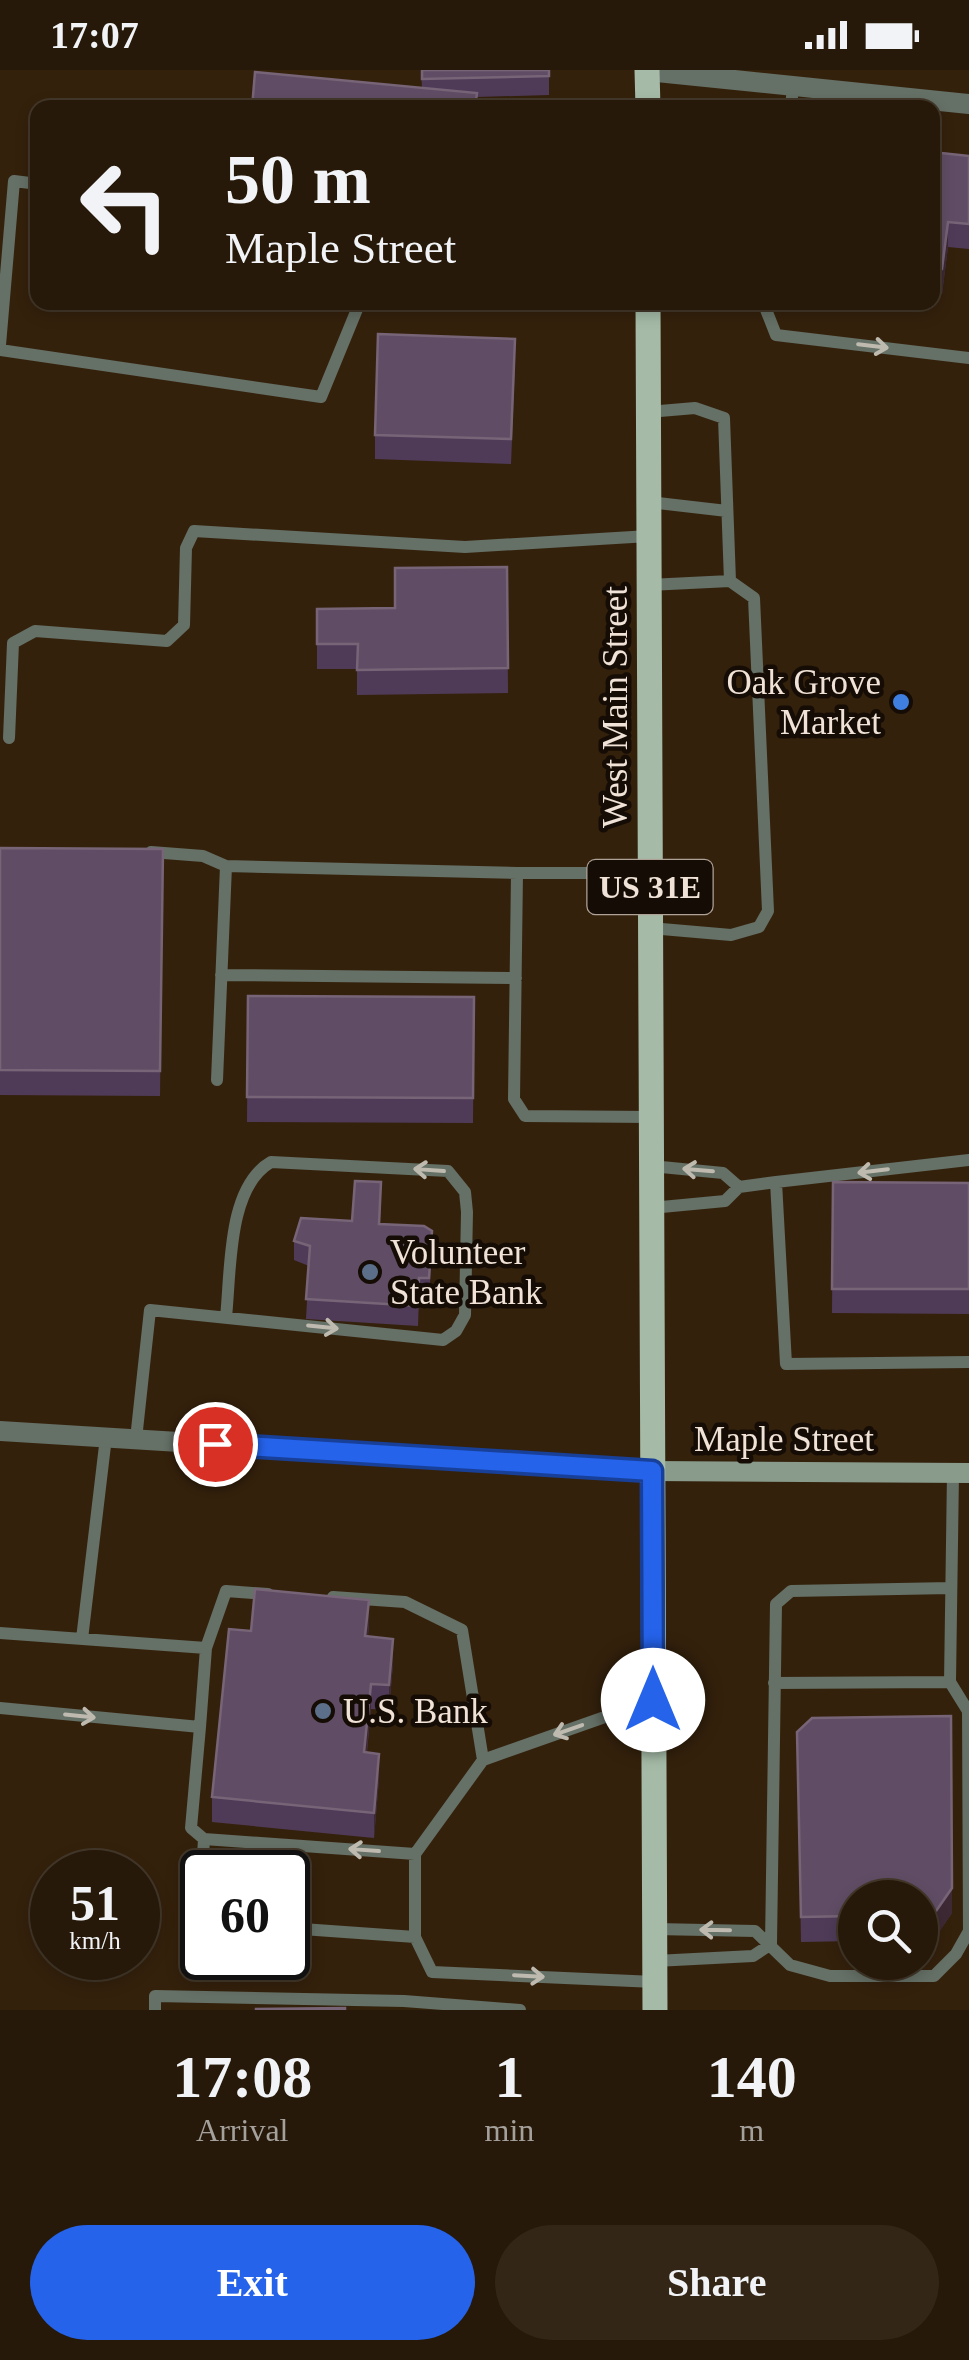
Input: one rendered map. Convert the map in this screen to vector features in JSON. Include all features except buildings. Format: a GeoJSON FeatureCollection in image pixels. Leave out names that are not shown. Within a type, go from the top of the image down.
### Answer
{"type":"FeatureCollection","features":[{"type":"Feature","properties":{"kind":"main road"},"geometry":{"type":"LineString","coordinates":[[648,70],[648,100]]}},
{"type":"Feature","properties":{"kind":"main road","name":"West Main Street"},"geometry":{"type":"LineString","coordinates":[[648,310],[652,1471]]}},
{"type":"Feature","properties":{"kind":"main road","name":"US 31E"},"geometry":{"type":"LineString","coordinates":[[652,1471],[656,2010]]}},
{"type":"Feature","properties":{"kind":"street"},"geometry":{"type":"LineString","coordinates":[[648,70],[792,97],[868,100]]}},
{"type":"Feature","properties":{"kind":"street"},"geometry":{"type":"LineString","coordinates":[[940,103],[969,104]]}},
{"type":"Feature","properties":{"kind":"street","name":"Maple Street"},"geometry":{"type":"LineString","coordinates":[[0,1431],[652,1471],[961,1472]]}},
{"type":"Feature","properties":{"kind":"lane"},"geometry":{"type":"LineString","coordinates":[[30,183],[14,182],[0,347],[321,397],[357,310]]}},
{"type":"Feature","properties":{"kind":"lane"},"geometry":{"type":"LineString","coordinates":[[765,310],[776,334],[969,358]]}},
{"type":"Feature","properties":{"kind":"lane"},"geometry":{"type":"LineString","coordinates":[[648,412],[695,408],[724,418],[730,582]]}},
{"type":"Feature","properties":{"kind":"lane"},"geometry":{"type":"LineString","coordinates":[[649,502],[727,511]]}},
{"type":"Feature","properties":{"kind":"lane"},"geometry":{"type":"LineString","coordinates":[[9,738],[13,643],[35,632],[167,640],[184,625],[186,548],[194,532],[465,548],[649,536]]}},
{"type":"Feature","properties":{"kind":"lane"},"geometry":{"type":"LineString","coordinates":[[649,586],[730,582],[754,598],[768,911],[759,927],[731,935],[650,928]]}},
{"type":"Feature","properties":{"kind":"lane"},"geometry":{"type":"LineString","coordinates":[[138,852],[178,852],[203,856],[226,866],[650,872]]}},
{"type":"Feature","properties":{"kind":"lane"},"geometry":{"type":"LineString","coordinates":[[217,1080],[226,866]]}},
{"type":"Feature","properties":{"kind":"lane"},"geometry":{"type":"LineString","coordinates":[[517,873],[514,1098],[525,1116],[651,1117]]}},
{"type":"Feature","properties":{"kind":"lane"},"geometry":{"type":"LineString","coordinates":[[221,975],[516,978]]}},
{"type":"Feature","properties":{"kind":"lane"},"geometry":{"type":"LineString","coordinates":[[651,1208],[725,1200],[739,1187],[969,1160]]}},
{"type":"Feature","properties":{"kind":"lane"},"geometry":{"type":"LineString","coordinates":[[136,1439],[150,1310],[226,1318],[443,1340],[456,1331],[465,1315],[464,1192],[448,1171],[271,1162],[255,1171],[237,1212],[226,1318]]}},
{"type":"Feature","properties":{"kind":"lane"},"geometry":{"type":"LineString","coordinates":[[651,1166],[723,1172],[739,1187]]}},
{"type":"Feature","properties":{"kind":"lane"},"geometry":{"type":"LineString","coordinates":[[776,1182],[786,1364],[969,1362]]}},
{"type":"Feature","properties":{"kind":"lane"},"geometry":{"type":"LineString","coordinates":[[82,1639],[106,1437]]}},
{"type":"Feature","properties":{"kind":"lane"},"geometry":{"type":"LineString","coordinates":[[655,1929],[755,1931],[790,1966],[830,1976],[934,1976],[956,1954],[969,1932],[968,1711],[950,1682],[961,1472]]}},
{"type":"Feature","properties":{"kind":"lane"},"geometry":{"type":"LineString","coordinates":[[771,1944],[776,1604],[790,1591],[952,1588]]}},
{"type":"Feature","properties":{"kind":"lane"},"geometry":{"type":"LineString","coordinates":[[286,1595],[226,1591],[206,1648],[191,1828],[204,1839],[415,1854]]}},
{"type":"Feature","properties":{"kind":"lane"},"geometry":{"type":"LineString","coordinates":[[326,1597],[405,1602],[462,1630],[483,1760]]}},
{"type":"Feature","properties":{"kind":"lane"},"geometry":{"type":"LineString","coordinates":[[0,1632],[206,1648]]}},
{"type":"Feature","properties":{"kind":"lane"},"geometry":{"type":"LineString","coordinates":[[774,1683],[950,1682]]}},
{"type":"Feature","properties":{"kind":"lane"},"geometry":{"type":"LineString","coordinates":[[653,1700],[483,1760],[415,1854],[415,1937],[432,1972],[655,1971],[753,1956],[771,1944]]}},
{"type":"Feature","properties":{"kind":"lane"},"geometry":{"type":"LineString","coordinates":[[0,1708],[200,1726]]}},
{"type":"Feature","properties":{"kind":"lane"},"geometry":{"type":"LineString","coordinates":[[203,1850],[204,1839]]}},
{"type":"Feature","properties":{"kind":"lane"},"geometry":{"type":"LineString","coordinates":[[310,1930],[415,1937]]}},
{"type":"Feature","properties":{"kind":"lane"},"geometry":{"type":"LineString","coordinates":[[156,2010],[155,1996],[235,2004],[520,2010]]}},
{"type":"Feature","properties":{"kind":"place","name":"Oak Grove Market"},"geometry":{"type":"Point","coordinates":[901,702]}},
{"type":"Feature","properties":{"kind":"place","name":"Volunteer State Bank"},"geometry":{"type":"Point","coordinates":[370,1272]}},
{"type":"Feature","properties":{"kind":"place","name":"U.S. Bank"},"geometry":{"type":"Point","coordinates":[323,1711]}},
{"type":"Feature","properties":{"kind":"route"},"geometry":{"type":"LineString","coordinates":[[215,1444],[652,1471],[653,1700]]}}]}
